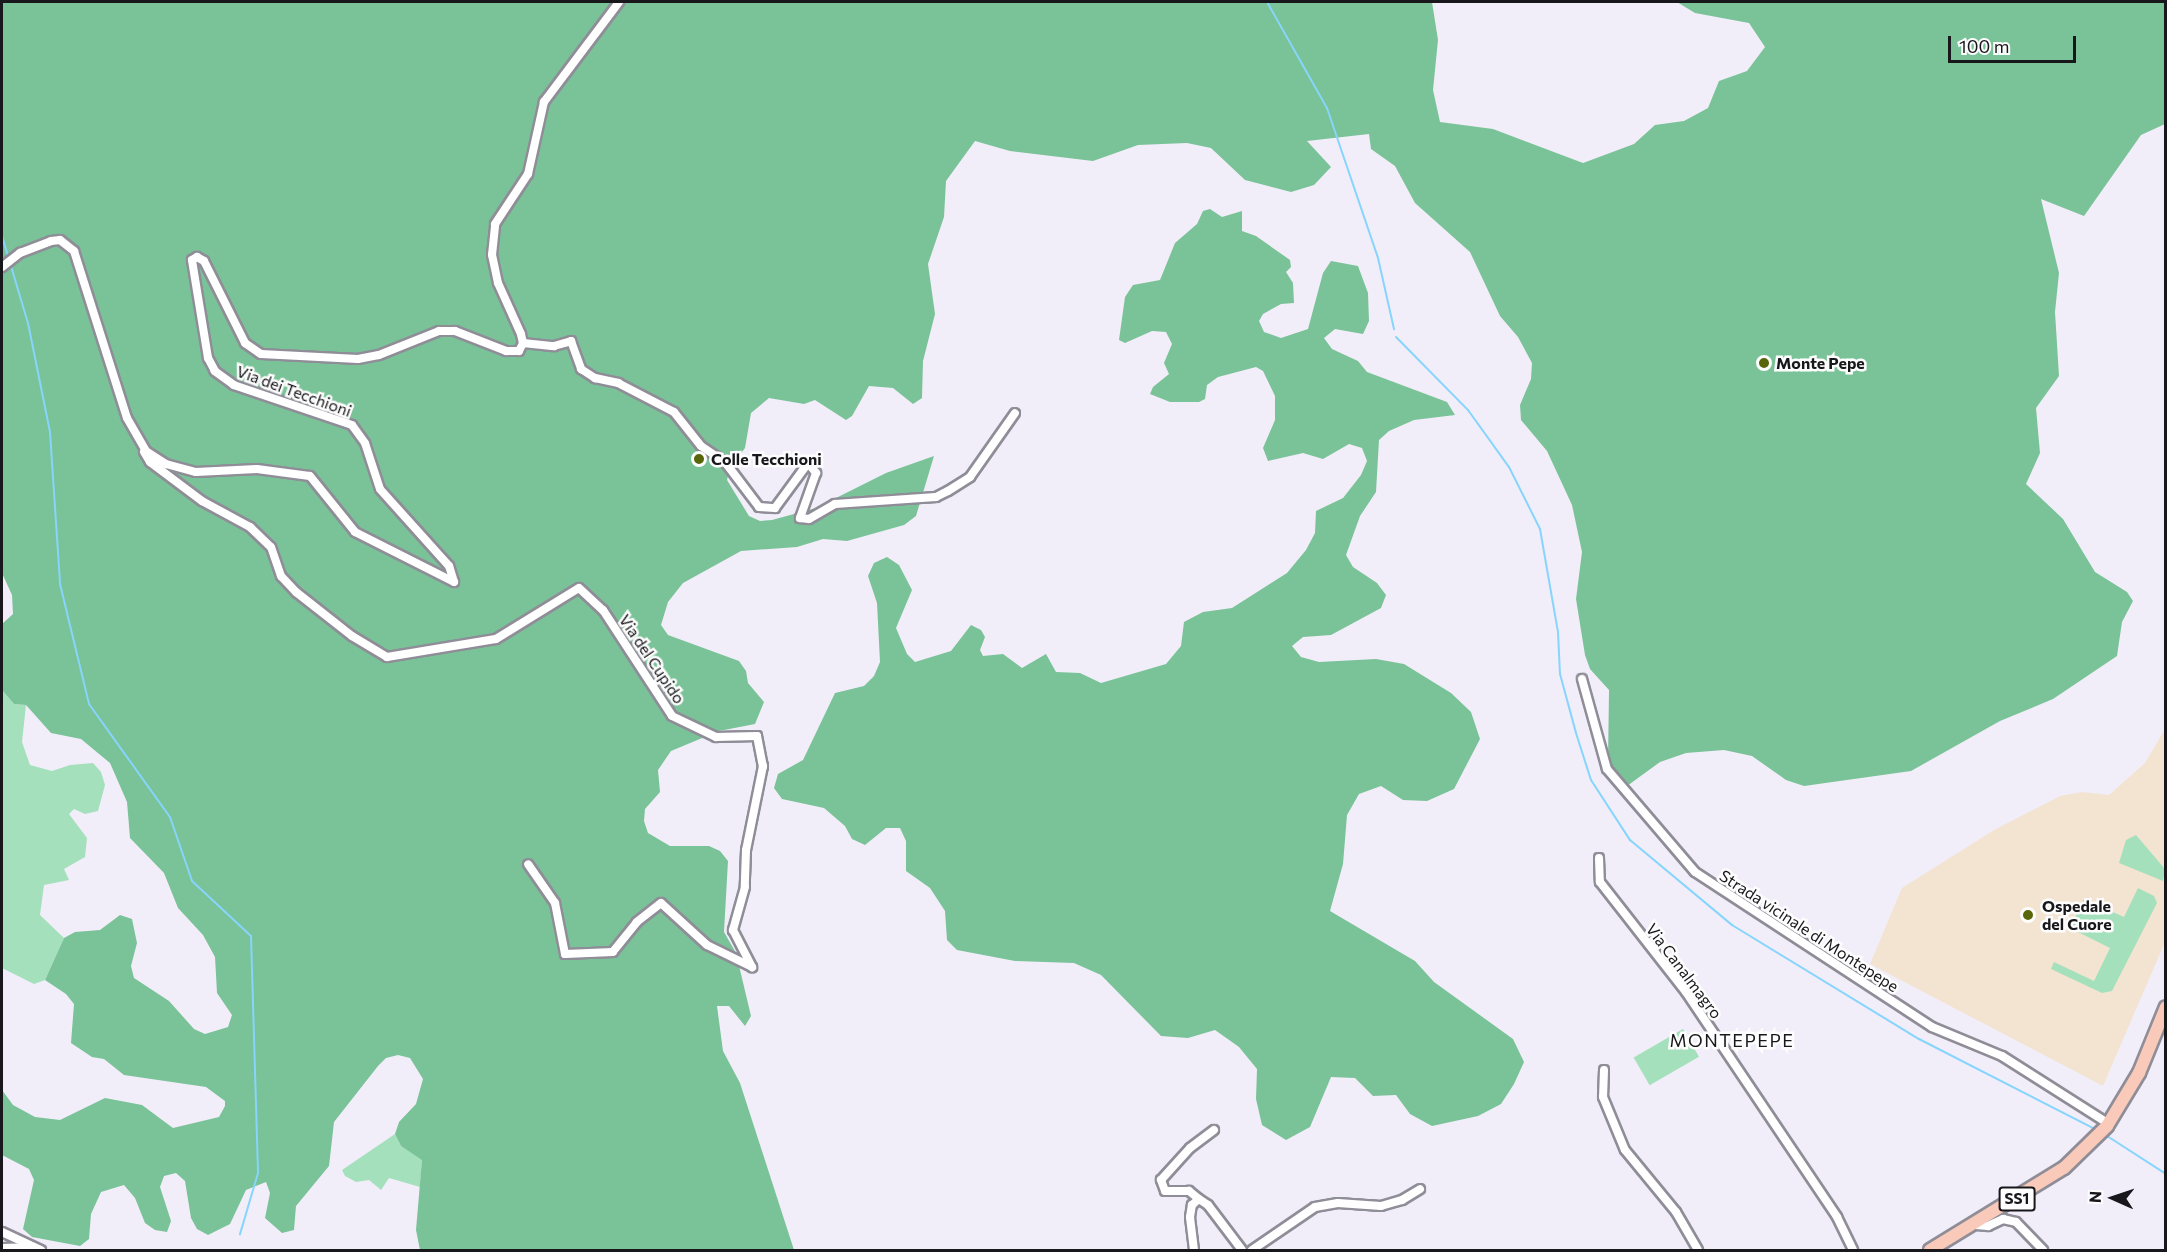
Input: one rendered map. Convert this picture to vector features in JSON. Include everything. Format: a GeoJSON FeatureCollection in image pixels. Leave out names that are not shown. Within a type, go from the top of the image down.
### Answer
{"type":"FeatureCollection","features":[{"type":"Feature","properties":{"kind":"main road","name":"SS1"},"geometry":{"type":"LineString","coordinates":[[1930,1251],[1976,1225],[2064,1168],[2108,1125],[2139,1073],[2164,1013]]}},
{"type":"Feature","properties":{"kind":"street"},"geometry":{"type":"LineString","coordinates":[[619,2],[544,102],[528,174],[495,224],[492,255],[498,283],[523,343],[554,345],[571,341],[581,369],[595,378],[618,383],[674,412],[701,446],[724,462],[759,507],[775,508],[808,463],[816,473],[800,518],[809,519],[835,504],[936,497],[970,477],[1015,412]]}},
{"type":"Feature","properties":{"kind":"street"},"geometry":{"type":"LineString","coordinates":[[2,267],[20,253],[60,240],[74,250],[88,303],[138,443]]}},
{"type":"Feature","properties":{"kind":"street","name":"Via dei Tecchioni"},"geometry":{"type":"LineString","coordinates":[[138,443],[166,464],[196,472],[256,469],[310,476],[355,532],[454,582],[449,566],[380,489],[365,443],[352,425],[234,385],[215,371],[208,358],[192,260],[197,257],[204,261],[245,343],[261,354],[358,359],[379,355],[439,331],[474,336],[506,351],[519,351],[523,343]]}},
{"type":"Feature","properties":{"kind":"street","name":"Via del Cupido"},"geometry":{"type":"LineString","coordinates":[[138,443],[150,462],[202,501],[250,527],[271,547],[281,576],[296,592],[352,636],[387,657],[496,639],[579,588],[603,610],[672,716],[716,737],[757,736],[763,766],[746,850],[745,887],[733,930],[752,967],[707,945],[661,903],[637,922],[613,952],[565,954],[555,903],[528,864]]}},
{"type":"Feature","properties":{"kind":"street","name":"Strada vicinale di Montepepe"},"geometry":{"type":"LineString","coordinates":[[1582,679],[1607,769],[1695,872],[1932,1027],[2002,1056],[2108,1125]]}},
{"type":"Feature","properties":{"kind":"street","name":"Via Canalmagro"},"geometry":{"type":"LineString","coordinates":[[1599,858],[1600,882],[1686,992],[1837,1217],[1853,1251]]}},
{"type":"Feature","properties":{"kind":"street"},"geometry":{"type":"LineString","coordinates":[[1604,1070],[1603,1097],[1625,1150],[1676,1212],[1698,1251]]}},
{"type":"Feature","properties":{"kind":"street"},"geometry":{"type":"LineString","coordinates":[[1214,1130],[1190,1148],[1161,1180],[1164,1191],[1189,1191],[1208,1204],[1242,1251]]}},
{"type":"Feature","properties":{"kind":"street"},"geometry":{"type":"LineString","coordinates":[[1252,1251],[1315,1207],[1338,1203],[1381,1206],[1402,1200],[1420,1189]]}},
{"type":"Feature","properties":{"kind":"street"},"geometry":{"type":"LineString","coordinates":[[1194,1251],[1190,1217],[1192,1205],[1199,1199]]}},
{"type":"Feature","properties":{"kind":"street"},"geometry":{"type":"LineString","coordinates":[[1976,1225],[1988,1226],[2003,1219],[2016,1222],[2043,1251]]}},
{"type":"Feature","properties":{"kind":"street"},"geometry":{"type":"LineString","coordinates":[[2,1232],[41,1251]]}},
{"type":"Feature","properties":{"kind":"street"},"geometry":{"type":"LineString","coordinates":[[2,1248],[32,1248]]}},
{"type":"Feature","properties":{"kind":"shaded area","name":"Ospedale del Cuore"},"geometry":{"type":"Polygon","coordinates":[[[2165,729],[2165,942],[2103,1086],[1870,964],[1902,888],[1994,830],[2060,796],[2082,792],[2109,795],[2145,763],[2165,729]]]}},
{"type":"Feature","properties":{"kind":"green space"},"geometry":{"type":"Polygon","coordinates":[[[2,2],[1432,2],[1438,40],[1433,90],[1440,122],[1493,129],[1583,163],[1634,144],[1655,125],[1684,121],[1708,108],[1719,81],[1747,71],[1765,47],[1749,23],[1695,13],[1677,2],[2165,2],[2165,124],[2141,135],[2084,216],[2041,199],[2059,273],[2055,312],[2059,376],[2036,408],[2040,453],[2026,484],[2063,519],[2095,572],[2127,592],[2133,601],[2122,622],[2117,656],[2053,699],[2000,721],[1911,771],[1804,786],[1786,780],[1752,756],[1724,750],[1686,753],[1660,762],[1627,786],[1608,762],[1609,690],[1590,669],[1585,655],[1576,599],[1582,552],[1572,505],[1547,451],[1521,420],[1520,405],[1531,379],[1532,363],[1518,337],[1500,316],[1470,252],[1415,203],[1395,166],[1371,149],[1369,134],[1307,141],[1331,167],[1314,185],[1291,192],[1245,180],[1211,148],[1187,143],[1138,145],[1093,161],[1010,151],[975,141],[946,181],[944,217],[928,264],[935,314],[923,361],[922,398],[913,404],[893,388],[869,386],[852,416],[846,420],[815,400],[804,404],[769,398],[751,413],[745,448],[730,468],[727,480],[749,516],[760,521],[772,520],[816,508],[886,473],[934,456],[916,516],[904,525],[847,541],[823,539],[797,547],[741,551],[683,583],[668,602],[661,625],[668,635],[739,661],[746,671],[748,683],[764,702],[755,724],[719,731],[671,751],[658,770],[660,792],[645,809],[644,821],[648,833],[670,846],[709,846],[720,851],[728,861],[724,932],[736,953],[751,1016],[745,1026],[729,1006],[717,1006],[723,1051],[740,1083],[794,1250],[420,1250],[416,1230],[422,1160],[401,1146],[395,1134],[399,1122],[416,1104],[423,1079],[410,1058],[398,1055],[386,1058],[378,1066],[334,1122],[329,1166],[296,1206],[294,1230],[282,1233],[265,1218],[270,1193],[266,1182],[246,1190],[230,1224],[208,1235],[197,1229],[191,1218],[185,1181],[176,1173],[164,1176],[160,1187],[171,1221],[167,1232],[155,1230],[145,1223],[135,1198],[124,1185],[101,1192],[91,1214],[89,1239],[80,1246],[32,1237],[23,1229],[34,1180],[29,1169],[2,1155],[2,1090],[13,1105],[35,1117],[60,1120],[105,1098],[142,1105],[173,1128],[219,1117],[225,1106],[225,1101],[206,1087],[124,1075],[104,1059],[92,1057],[71,1043],[74,1004],[66,994],[45,980],[64,938],[75,932],[100,930],[120,915],[132,919],[137,943],[131,966],[134,978],[169,1001],[194,1029],[205,1034],[228,1027],[232,1015],[217,993],[215,957],[203,935],[178,908],[164,873],[130,838],[127,802],[110,763],[81,739],[51,733],[26,705],[14,704],[2,690],[2,624],[13,614],[12,595],[2,573],[2,2]]]}},
{"type":"Feature","properties":{"kind":"green space"},"geometry":{"type":"Polygon","coordinates":[[[1210,209],[1222,217],[1242,211],[1242,231],[1256,236],[1290,260],[1291,267],[1286,272],[1293,283],[1294,303],[1281,304],[1263,314],[1259,321],[1264,332],[1281,338],[1308,329],[1323,273],[1331,261],[1358,266],[1368,293],[1369,321],[1363,334],[1335,329],[1324,338],[1332,349],[1358,361],[1367,372],[1447,402],[1455,415],[1414,420],[1389,431],[1379,440],[1376,492],[1360,516],[1346,555],[1353,567],[1377,583],[1386,595],[1381,608],[1331,635],[1303,637],[1292,646],[1301,657],[1319,662],[1376,659],[1404,664],[1451,693],[1471,712],[1480,739],[1454,789],[1427,801],[1403,800],[1381,786],[1359,794],[1347,815],[1343,864],[1330,911],[1415,961],[1434,982],[1513,1039],[1524,1062],[1514,1084],[1501,1104],[1478,1116],[1432,1126],[1410,1114],[1396,1095],[1373,1096],[1355,1078],[1331,1077],[1310,1127],[1286,1140],[1262,1125],[1256,1099],[1257,1069],[1239,1047],[1215,1030],[1188,1038],[1161,1036],[1101,975],[1074,963],[1015,961],[957,950],[947,940],[945,911],[930,888],[906,871],[906,841],[900,828],[886,828],[865,845],[852,839],[845,826],[824,808],[782,799],[774,788],[778,774],[803,760],[835,693],[864,686],[874,676],[880,662],[877,603],[868,576],[874,563],[887,557],[899,565],[912,590],[896,628],[907,654],[915,662],[951,651],[971,625],[981,630],[985,637],[980,650],[983,656],[1003,654],[1022,668],[1046,654],[1056,672],[1080,673],[1101,683],[1166,664],[1181,646],[1184,622],[1203,612],[1232,608],[1287,573],[1306,550],[1315,533],[1316,511],[1343,498],[1361,475],[1367,461],[1362,448],[1349,444],[1323,459],[1303,453],[1268,461],[1263,448],[1275,420],[1275,396],[1263,371],[1256,367],[1218,377],[1207,385],[1205,399],[1199,402],[1170,402],[1150,394],[1153,387],[1169,374],[1164,363],[1172,344],[1166,332],[1152,331],[1125,343],[1119,340],[1125,297],[1133,285],[1160,280],[1175,243],[1197,224],[1203,211],[1210,209]]]}},
{"type":"Feature","properties":{"kind":"green space"},"geometry":{"type":"Polygon","coordinates":[[[2,690],[14,704],[26,705],[22,742],[30,765],[52,771],[70,765],[93,763],[101,772],[105,785],[98,811],[85,814],[74,809],[69,814],[87,838],[85,857],[64,869],[69,880],[44,885],[40,915],[64,938],[45,980],[34,984],[2,968],[2,690]]]}},
{"type":"Feature","properties":{"kind":"green space"},"geometry":{"type":"Polygon","coordinates":[[[2136,835],[2165,869],[2163,881],[2119,863],[2126,840],[2136,835]]]}},
{"type":"Feature","properties":{"kind":"green space"},"geometry":{"type":"Polygon","coordinates":[[[2138,888],[2154,896],[2157,903],[2112,991],[2102,993],[2051,969],[2054,962],[2094,981],[2110,948],[2070,928],[2084,899],[2124,917],[2138,888]]]}},
{"type":"Feature","properties":{"kind":"green space"},"geometry":{"type":"Polygon","coordinates":[[[1683,1029],[1699,1057],[1650,1085],[1634,1058],[1683,1029]]]}},
{"type":"Feature","properties":{"kind":"green space"},"geometry":{"type":"Polygon","coordinates":[[[395,1134],[401,1146],[422,1159],[420,1187],[389,1178],[381,1190],[369,1180],[356,1182],[345,1176],[342,1170],[395,1134]]]}},
{"type":"Feature","properties":{"kind":"waterway"},"geometry":{"type":"LineString","coordinates":[[1267,2],[1327,108],[1378,258],[1394,329]]}},
{"type":"Feature","properties":{"kind":"waterway"},"geometry":{"type":"LineString","coordinates":[[2,236],[28,323],[50,432],[60,584],[89,704],[170,817],[192,881],[251,936],[258,1173],[240,1234]]}},
{"type":"Feature","properties":{"kind":"waterway"},"geometry":{"type":"LineString","coordinates":[[1396,337],[1468,410],[1509,467],[1540,529],[1558,632],[1560,674],[1576,733],[1591,780],[1630,840],[1732,925],[1919,1039],[2097,1130]]}},
{"type":"Feature","properties":{"kind":"waterway"},"geometry":{"type":"LineString","coordinates":[[2104,1134],[2166,1174]]}},
{"type":"Feature","properties":{"kind":"place","name":"Monte Pepe"},"geometry":{"type":"Point","coordinates":[1764,363]}},
{"type":"Feature","properties":{"kind":"place","name":"Colle Tecchioni"},"geometry":{"type":"Point","coordinates":[699,459]}},
{"type":"Feature","properties":{"kind":"place","name":"Ospedale del Cuore"},"geometry":{"type":"Point","coordinates":[2028,915]}},
{"type":"Feature","properties":{"kind":"district","name":"MONTEPEPE"},"geometry":{"type":"Point","coordinates":[1732,1040]}}]}
